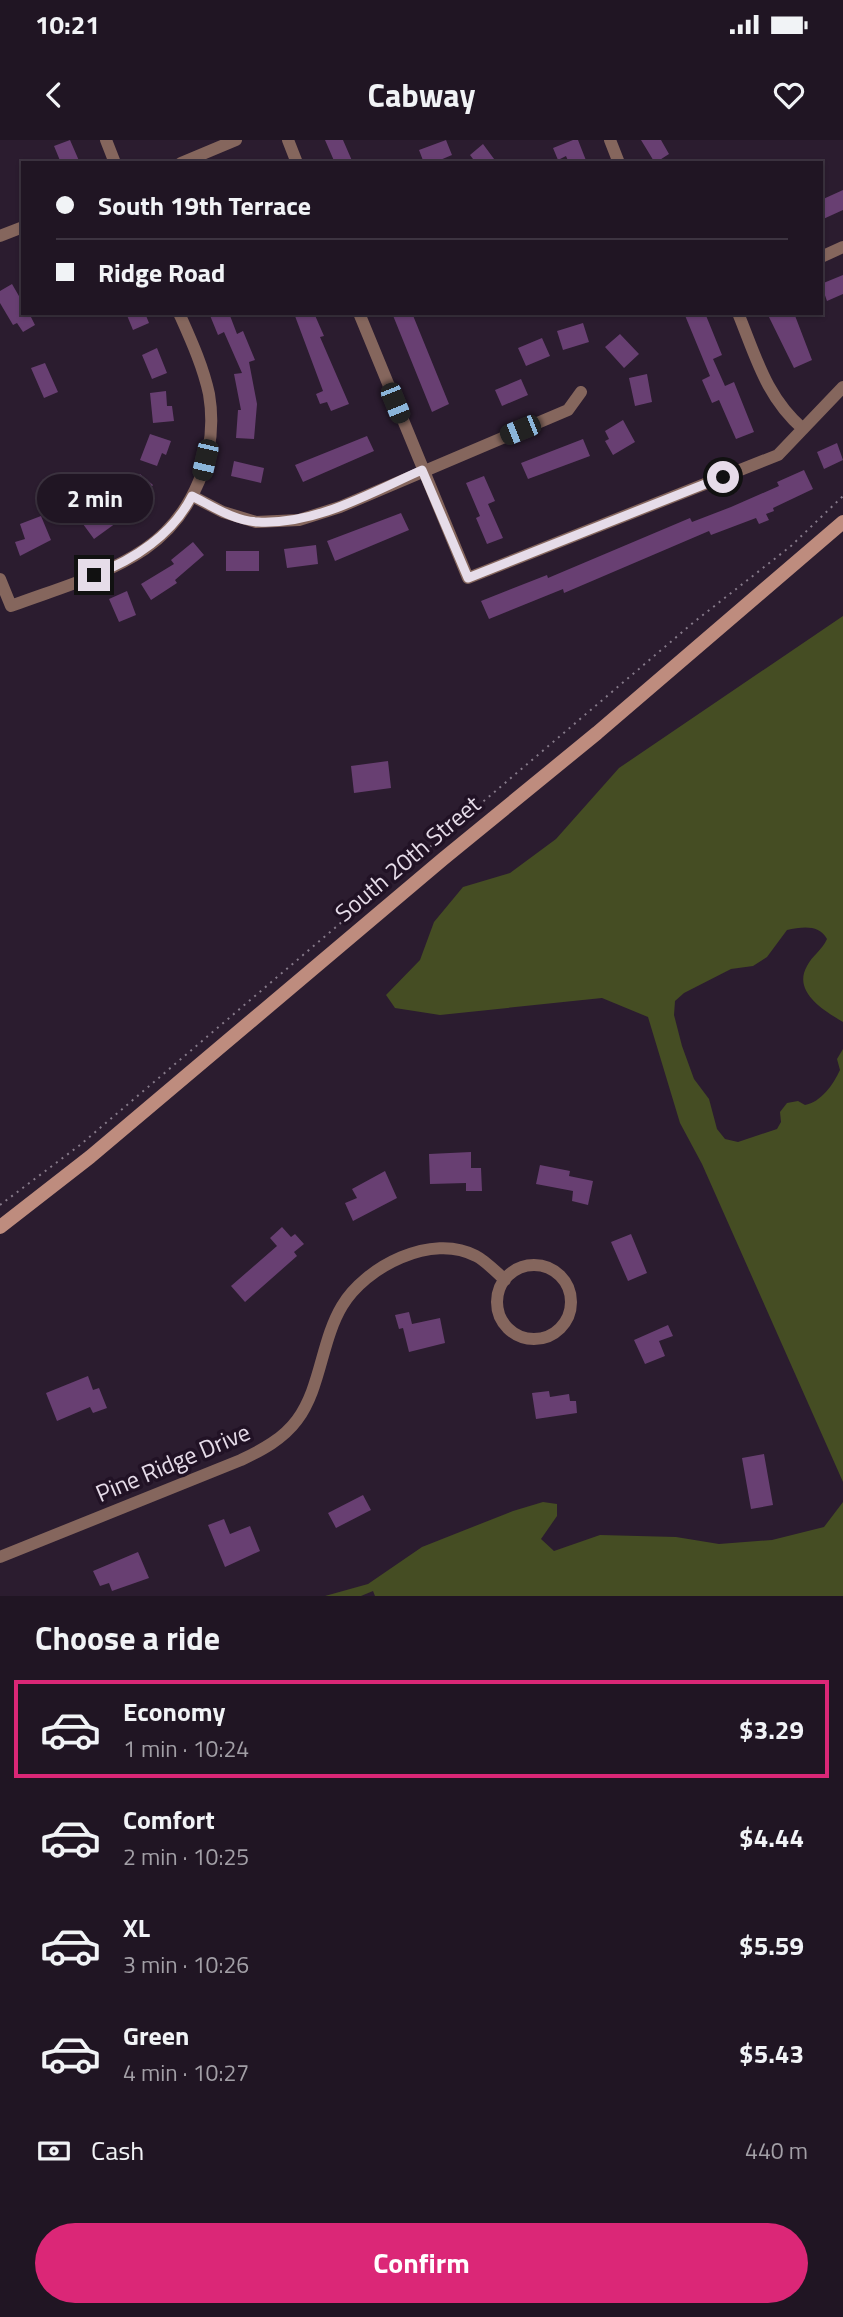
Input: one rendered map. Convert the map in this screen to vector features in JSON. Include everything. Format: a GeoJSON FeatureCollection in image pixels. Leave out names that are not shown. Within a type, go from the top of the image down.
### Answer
{"type":"FeatureCollection","features":[{"type":"Feature","properties":{"kind":"main road","name":"South 20th Street"},"geometry":{"type":"LineString","coordinates":[[0,1227],[32,1205],[101,1149],[443,859],[637,699],[843,522]]}},
{"type":"Feature","properties":{"kind":"street"},"geometry":{"type":"LineString","coordinates":[[106,140],[114,161]]}},
{"type":"Feature","properties":{"kind":"street"},"geometry":{"type":"LineString","coordinates":[[186,161],[236,140]]}},
{"type":"Feature","properties":{"kind":"street"},"geometry":{"type":"LineString","coordinates":[[288,140],[296,161]]}},
{"type":"Feature","properties":{"kind":"street"},"geometry":{"type":"LineString","coordinates":[[610,140],[618,161]]}},
{"type":"Feature","properties":{"kind":"street"},"geometry":{"type":"LineString","coordinates":[[0,236],[21,228]]}},
{"type":"Feature","properties":{"kind":"street"},"geometry":{"type":"LineString","coordinates":[[823,256],[843,247]]}},
{"type":"Feature","properties":{"kind":"street"},"geometry":{"type":"LineString","coordinates":[[0,579],[11,606],[105,570],[144,550],[167,531],[192,496],[202,476],[209,444],[209,396],[203,371],[180,315]]}},
{"type":"Feature","properties":{"kind":"street"},"geometry":{"type":"LineString","coordinates":[[360,315],[468,578],[778,455],[843,387]]}},
{"type":"Feature","properties":{"kind":"street"},"geometry":{"type":"LineString","coordinates":[[739,315],[769,392],[784,413],[803,429]]}},
{"type":"Feature","properties":{"kind":"street"},"geometry":{"type":"LineString","coordinates":[[192,496],[223,512],[256,522],[299,520],[340,507],[568,410],[581,392]]}},
{"type":"Feature","properties":{"kind":"street","name":"Pine Ridge Drive"},"geometry":{"type":"LineString","coordinates":[[0,1557],[241,1460],[278,1439],[298,1420],[342,1306],[382,1268],[402,1258],[426,1251],[449,1249],[476,1256],[505,1280]]}},
{"type":"Feature","properties":{"kind":"street"},"geometry":{"type":"LineString","coordinates":[[528,1265],[540,1266],[560,1276],[570,1296],[570,1308],[561,1328],[553,1334],[532,1340],[512,1333],[504,1325],[497,1305],[497,1294],[505,1280],[518,1269],[528,1265]]}},
{"type":"Feature","properties":{"kind":"path"},"geometry":{"type":"LineString","coordinates":[[0,1205],[80,1145],[694,622],[791,546],[843,496]]}},
{"type":"Feature","properties":{"kind":"green space"},"geometry":{"type":"Polygon","coordinates":[[[843,616],[843,1022],[813,1000],[804,984],[807,966],[827,939],[824,934],[810,928],[787,930],[767,957],[753,966],[731,969],[684,993],[675,1001],[674,1015],[694,1079],[709,1099],[717,1129],[725,1139],[738,1142],[777,1129],[781,1122],[780,1112],[787,1103],[798,1101],[805,1105],[821,1097],[840,1070],[837,1059],[843,1049],[843,1482],[702,1164],[680,1123],[648,1017],[602,998],[440,1015],[395,1008],[386,995],[420,960],[434,922],[463,887],[510,873],[556,839],[619,768],[843,616]]]}},
{"type":"Feature","properties":{"kind":"green space"},"geometry":{"type":"Polygon","coordinates":[[[543,1502],[557,1504],[557,1516],[541,1539],[554,1551],[600,1535],[676,1537],[719,1544],[772,1540],[824,1527],[843,1502],[843,1596],[375,1596],[373,1591],[361,1596],[325,1596],[368,1584],[422,1547],[543,1502]]]}},
{"type":"Feature","properties":{"kind":"building"},"geometry":{"type":"Polygon","coordinates":[[[70,140],[79,161],[60,161],[54,146],[70,140]]]}},
{"type":"Feature","properties":{"kind":"building"},"geometry":{"type":"Polygon","coordinates":[[[325,140],[343,140],[352,161],[334,161],[325,140]]]}},
{"type":"Feature","properties":{"kind":"building"},"geometry":{"type":"Polygon","coordinates":[[[446,140],[452,155],[438,161],[423,161],[419,150],[446,140]]]}},
{"type":"Feature","properties":{"kind":"building"},"geometry":{"type":"Polygon","coordinates":[[[578,140],[586,161],[568,161],[566,156],[558,160],[553,148],[578,140]]]}},
{"type":"Feature","properties":{"kind":"building"},"geometry":{"type":"Polygon","coordinates":[[[641,140],[661,140],[669,154],[654,161],[641,140]]]}},
{"type":"Feature","properties":{"kind":"building"},"geometry":{"type":"Polygon","coordinates":[[[483,144],[496,161],[474,161],[470,155],[483,144]]]}},
{"type":"Feature","properties":{"kind":"building"},"geometry":{"type":"Polygon","coordinates":[[[843,190],[843,210],[823,219],[823,199],[843,190]]]}},
{"type":"Feature","properties":{"kind":"building"},"geometry":{"type":"Polygon","coordinates":[[[843,275],[843,294],[827,301],[823,283],[843,275]]]}},
{"type":"Feature","properties":{"kind":"building"},"geometry":{"type":"Polygon","coordinates":[[[12,284],[21,300],[21,315],[30,315],[35,325],[23,332],[17,323],[13,325],[0,303],[0,291],[12,284]]]}},
{"type":"Feature","properties":{"kind":"building"},"geometry":{"type":"Polygon","coordinates":[[[127,315],[146,315],[149,323],[133,330],[127,315]]]}},
{"type":"Feature","properties":{"kind":"building"},"geometry":{"type":"Polygon","coordinates":[[[210,315],[230,315],[237,334],[243,331],[255,360],[249,362],[257,404],[254,439],[236,438],[238,410],[241,410],[234,374],[242,373],[224,332],[218,335],[210,315]]]}},
{"type":"Feature","properties":{"kind":"building"},"geometry":{"type":"Polygon","coordinates":[[[315,315],[324,336],[320,337],[349,404],[331,411],[327,402],[320,404],[316,394],[323,391],[295,316],[315,315]]]}},
{"type":"Feature","properties":{"kind":"building"},"geometry":{"type":"Polygon","coordinates":[[[393,315],[413,315],[449,404],[432,412],[393,315]]]}},
{"type":"Feature","properties":{"kind":"building"},"geometry":{"type":"Polygon","coordinates":[[[685,315],[706,315],[722,355],[713,359],[725,386],[734,382],[754,432],[736,439],[719,400],[712,403],[702,380],[710,376],[685,315]]]}},
{"type":"Feature","properties":{"kind":"building"},"geometry":{"type":"Polygon","coordinates":[[[768,315],[795,315],[812,360],[794,368],[768,315]]]}},
{"type":"Feature","properties":{"kind":"building"},"geometry":{"type":"Polygon","coordinates":[[[583,323],[589,342],[563,350],[557,331],[583,323]]]}},
{"type":"Feature","properties":{"kind":"building"},"geometry":{"type":"Polygon","coordinates":[[[620,334],[639,354],[624,368],[605,347],[620,334]]]}},
{"type":"Feature","properties":{"kind":"building"},"geometry":{"type":"Polygon","coordinates":[[[542,338],[550,356],[526,366],[518,348],[542,338]]]}},
{"type":"Feature","properties":{"kind":"building"},"geometry":{"type":"Polygon","coordinates":[[[157,348],[167,373],[152,379],[142,355],[157,348]]]}},
{"type":"Feature","properties":{"kind":"building"},"geometry":{"type":"Polygon","coordinates":[[[45,363],[58,392],[44,398],[31,368],[45,363]]]}},
{"type":"Feature","properties":{"kind":"building"},"geometry":{"type":"Polygon","coordinates":[[[647,374],[652,402],[635,406],[629,378],[647,374]]]}},
{"type":"Feature","properties":{"kind":"building"},"geometry":{"type":"Polygon","coordinates":[[[521,379],[528,395],[502,406],[495,390],[521,379]]]}},
{"type":"Feature","properties":{"kind":"building"},"geometry":{"type":"Polygon","coordinates":[[[166,391],[167,406],[172,406],[174,421],[153,423],[150,393],[166,391]]]}},
{"type":"Feature","properties":{"kind":"building"},"geometry":{"type":"Polygon","coordinates":[[[623,420],[635,442],[613,455],[605,441],[609,439],[605,431],[623,420]]]}},
{"type":"Feature","properties":{"kind":"building"},"geometry":{"type":"Polygon","coordinates":[[[150,434],[171,441],[166,455],[162,453],[157,466],[140,460],[150,434]]]}},
{"type":"Feature","properties":{"kind":"building"},"geometry":{"type":"Polygon","coordinates":[[[367,436],[374,451],[303,482],[295,465],[367,436]]]}},
{"type":"Feature","properties":{"kind":"building"},"geometry":{"type":"Polygon","coordinates":[[[583,439],[590,456],[528,479],[521,463],[583,439]]]}},
{"type":"Feature","properties":{"kind":"building"},"geometry":{"type":"Polygon","coordinates":[[[837,443],[843,460],[824,469],[817,452],[837,443]]]}},
{"type":"Feature","properties":{"kind":"building"},"geometry":{"type":"Polygon","coordinates":[[[234,461],[264,468],[261,483],[231,476],[234,461]]]}},
{"type":"Feature","properties":{"kind":"building"},"geometry":{"type":"Polygon","coordinates":[[[804,470],[813,489],[773,508],[774,511],[766,514],[769,520],[759,524],[756,518],[711,535],[709,531],[564,593],[563,589],[489,619],[481,601],[547,575],[548,578],[690,518],[692,522],[731,507],[779,486],[777,482],[804,470]]]}},
{"type":"Feature","properties":{"kind":"building"},"geometry":{"type":"Polygon","coordinates":[[[140,474],[153,485],[133,510],[120,499],[140,474]]]}},
{"type":"Feature","properties":{"kind":"building"},"geometry":{"type":"Polygon","coordinates":[[[484,476],[495,501],[488,504],[503,538],[487,544],[476,518],[480,516],[466,483],[484,476]]]}},
{"type":"Feature","properties":{"kind":"building"},"geometry":{"type":"Polygon","coordinates":[[[106,508],[116,523],[94,539],[83,524],[106,508]]]}},
{"type":"Feature","properties":{"kind":"building"},"geometry":{"type":"Polygon","coordinates":[[[401,513],[409,530],[335,561],[327,541],[401,513]]]}},
{"type":"Feature","properties":{"kind":"building"},"geometry":{"type":"Polygon","coordinates":[[[41,516],[51,540],[20,556],[15,542],[25,539],[20,524],[41,516]]]}},
{"type":"Feature","properties":{"kind":"building"},"geometry":{"type":"Polygon","coordinates":[[[193,542],[204,555],[175,580],[177,583],[151,600],[141,584],[174,564],[171,560],[193,542]]]}},
{"type":"Feature","properties":{"kind":"building"},"geometry":{"type":"Polygon","coordinates":[[[316,545],[318,564],[287,568],[284,549],[316,545]]]}},
{"type":"Feature","properties":{"kind":"building"},"geometry":{"type":"Polygon","coordinates":[[[226,551],[259,551],[259,571],[226,571],[226,551]]]}},
{"type":"Feature","properties":{"kind":"building"},"geometry":{"type":"Polygon","coordinates":[[[127,591],[136,615],[119,622],[109,599],[127,591]]]}},
{"type":"Feature","properties":{"kind":"building"},"geometry":{"type":"Polygon","coordinates":[[[388,761],[391,788],[354,793],[351,766],[388,761]]]}},
{"type":"Feature","properties":{"kind":"building"},"geometry":{"type":"Polygon","coordinates":[[[471,1152],[471,1168],[481,1168],[482,1191],[466,1191],[466,1183],[430,1184],[429,1154],[471,1152]]]}},
{"type":"Feature","properties":{"kind":"building"},"geometry":{"type":"Polygon","coordinates":[[[540,1165],[570,1171],[569,1176],[593,1181],[588,1205],[572,1201],[573,1191],[536,1184],[540,1165]]]}},
{"type":"Feature","properties":{"kind":"building"},"geometry":{"type":"Polygon","coordinates":[[[385,1171],[397,1198],[353,1221],[345,1203],[357,1198],[352,1189],[385,1171]]]}},
{"type":"Feature","properties":{"kind":"building"},"geometry":{"type":"Polygon","coordinates":[[[282,1227],[291,1237],[295,1234],[304,1244],[294,1252],[297,1256],[245,1302],[231,1286],[277,1246],[270,1238],[282,1227]]]}},
{"type":"Feature","properties":{"kind":"building"},"geometry":{"type":"Polygon","coordinates":[[[631,1234],[647,1273],[628,1281],[611,1242],[631,1234]]]}},
{"type":"Feature","properties":{"kind":"building"},"geometry":{"type":"Polygon","coordinates":[[[409,1312],[412,1324],[440,1318],[445,1343],[409,1352],[403,1328],[399,1329],[395,1315],[409,1312]]]}},
{"type":"Feature","properties":{"kind":"building"},"geometry":{"type":"Polygon","coordinates":[[[668,1325],[673,1336],[659,1341],[665,1356],[645,1364],[634,1340],[668,1325]]]}},
{"type":"Feature","properties":{"kind":"building"},"geometry":{"type":"Polygon","coordinates":[[[88,1376],[93,1390],[99,1388],[107,1408],[93,1413],[90,1407],[57,1421],[46,1393],[88,1376]]]}},
{"type":"Feature","properties":{"kind":"building"},"geometry":{"type":"Polygon","coordinates":[[[549,1391],[550,1397],[569,1394],[570,1401],[576,1401],[577,1413],[536,1419],[532,1393],[549,1391]]]}},
{"type":"Feature","properties":{"kind":"building"},"geometry":{"type":"Polygon","coordinates":[[[764,1454],[773,1505],[751,1509],[742,1458],[764,1454]]]}},
{"type":"Feature","properties":{"kind":"building"},"geometry":{"type":"Polygon","coordinates":[[[363,1495],[371,1510],[336,1528],[328,1513],[363,1495]]]}},
{"type":"Feature","properties":{"kind":"building"},"geometry":{"type":"Polygon","coordinates":[[[224,1519],[230,1534],[250,1526],[260,1551],[225,1567],[208,1525],[224,1519]]]}},
{"type":"Feature","properties":{"kind":"building"},"geometry":{"type":"Polygon","coordinates":[[[138,1552],[149,1578],[112,1591],[109,1583],[100,1586],[93,1571],[138,1552]]]}},
{"type":"Feature","properties":{"kind":"route"},"geometry":{"type":"LineString","coordinates":[[94,575],[144,550],[167,531],[192,496],[223,512],[256,522],[299,520],[340,507],[422,470],[468,578],[723,477]]}}]}
